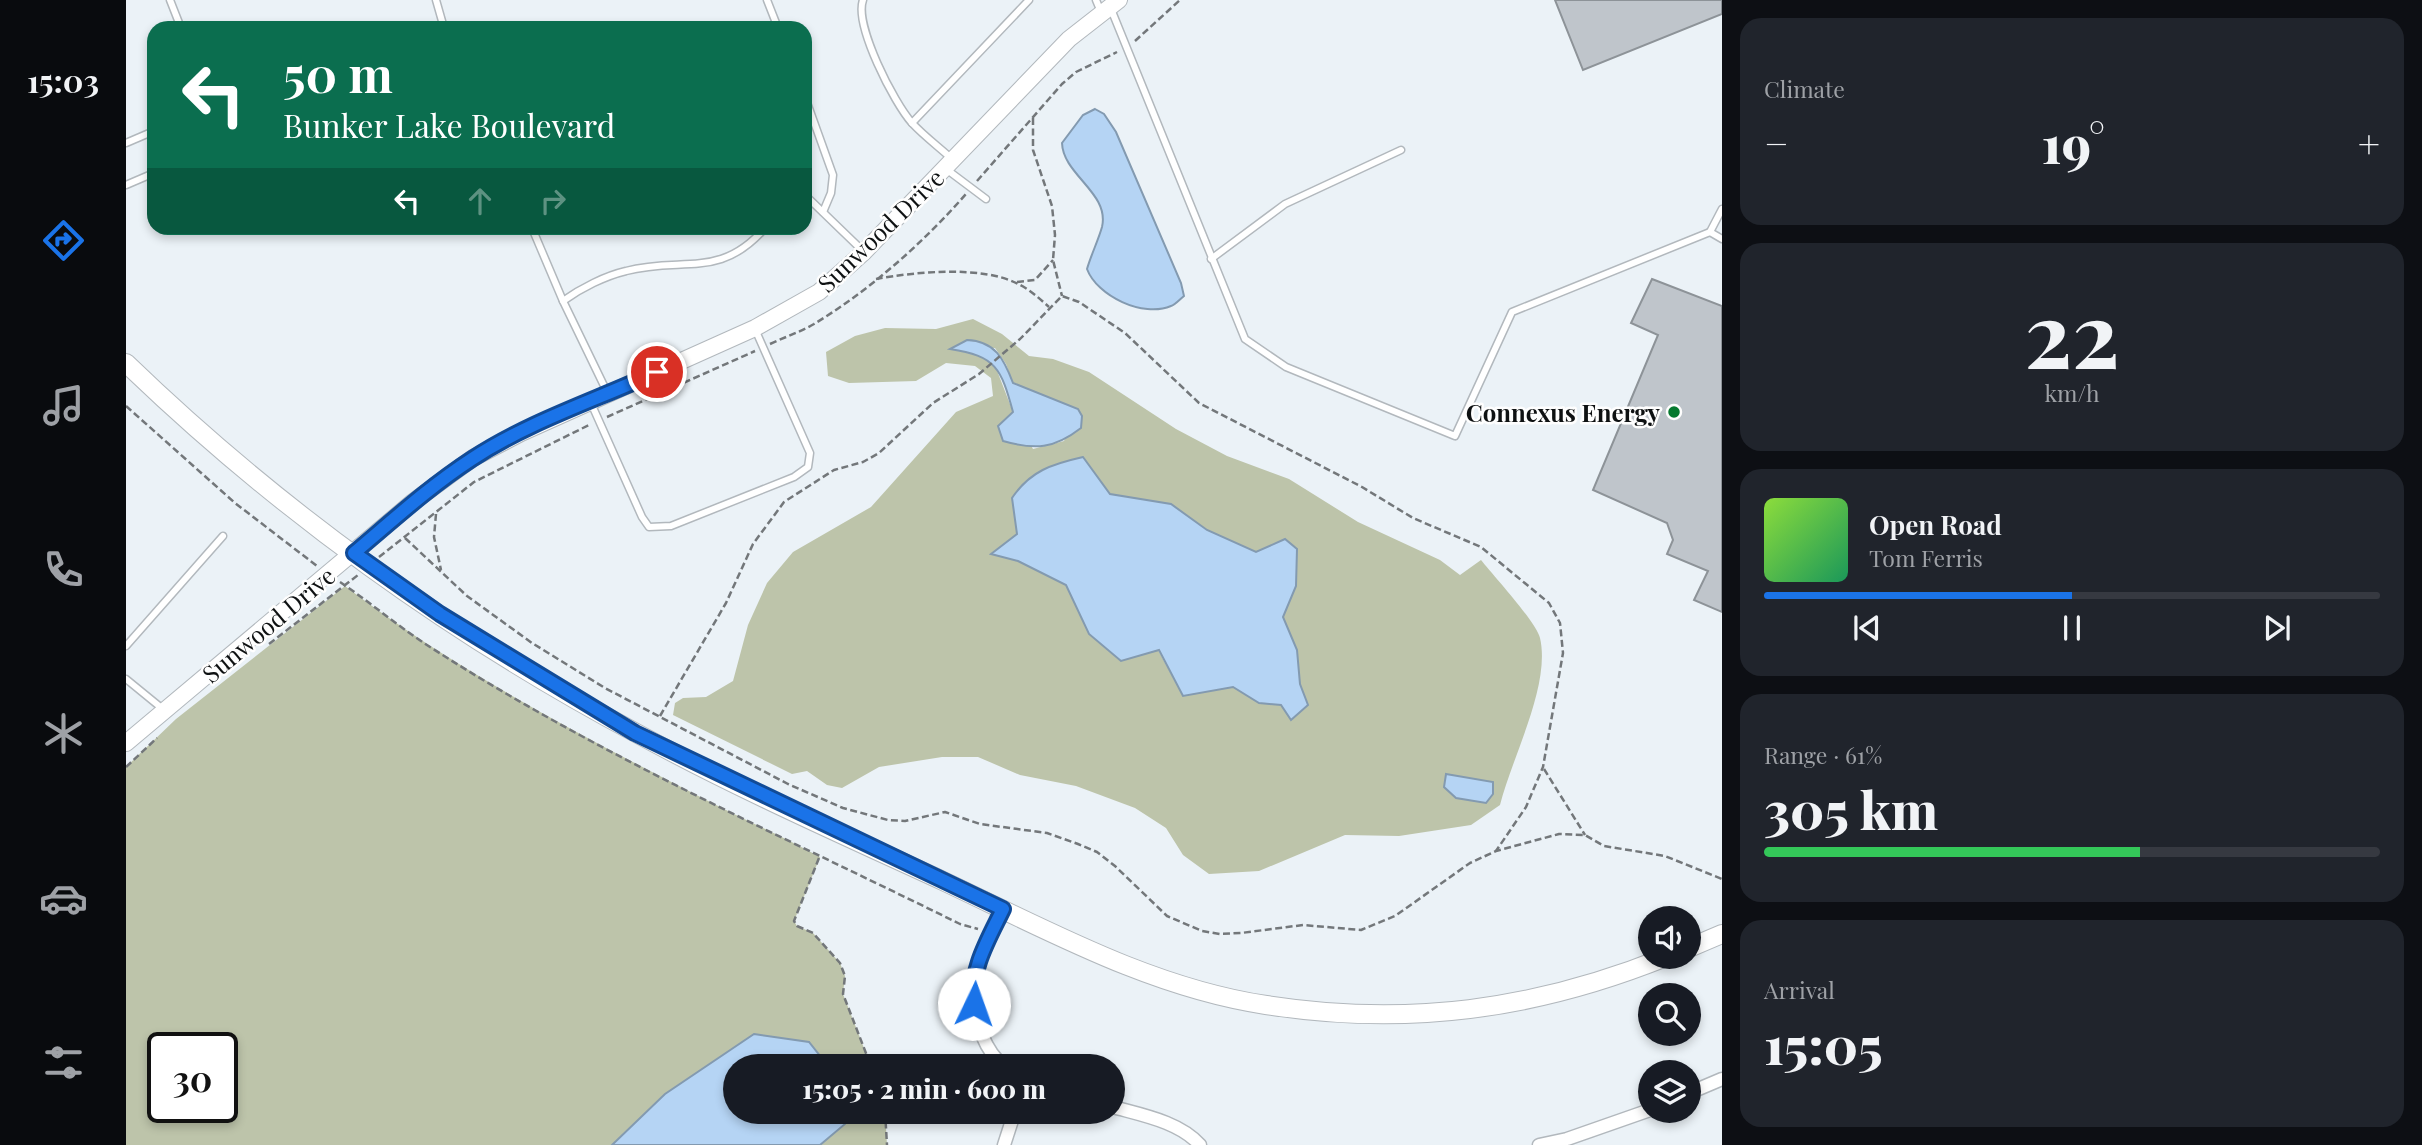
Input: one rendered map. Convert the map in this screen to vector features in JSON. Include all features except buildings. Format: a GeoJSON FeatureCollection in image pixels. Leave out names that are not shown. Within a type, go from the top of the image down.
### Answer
{"type":"FeatureCollection","features":[{"type":"Feature","properties":{"kind":"main road"},"geometry":{"type":"LineString","coordinates":[[126,363],[249,475],[354,553],[440,614],[635,733],[1003,909],[1168,981],[1261,1005],[1334,1014],[1410,1015],[1503,1006],[1568,992],[1638,967]]}},
{"type":"Feature","properties":{"kind":"main road"},"geometry":{"type":"LineString","coordinates":[[1701,943],[1722,934]]}},
{"type":"Feature","properties":{"kind":"street","name":"Sunwood Drive"},"geometry":{"type":"LineString","coordinates":[[126,743],[413,502],[473,458],[755,328],[820,292],[864,252],[1060,48],[1107,5]]}},
{"type":"Feature","properties":{"kind":"street"},"geometry":{"type":"LineString","coordinates":[[992,1054],[983,1039],[974,1009],[974,974],[1003,909]]}},
{"type":"Feature","properties":{"kind":"street"},"geometry":{"type":"LineString","coordinates":[[1701,1088],[1722,1079]]}},
{"type":"Feature","properties":{"kind":"street"},"geometry":{"type":"LineString","coordinates":[[1125,1110],[1158,1120],[1194,1138],[1200,1145]]}},
{"type":"Feature","properties":{"kind":"street"},"geometry":{"type":"LineString","coordinates":[[1539,1145],[1638,1114]]}},
{"type":"Feature","properties":{"kind":"street"},"geometry":{"type":"LineString","coordinates":[[1004,1145],[1011,1124]]}},
{"type":"Feature","properties":{"kind":"lane"},"geometry":{"type":"LineString","coordinates":[[170,0],[178,21]]}},
{"type":"Feature","properties":{"kind":"lane"},"geometry":{"type":"LineString","coordinates":[[436,0],[442,21]]}},
{"type":"Feature","properties":{"kind":"lane"},"geometry":{"type":"LineString","coordinates":[[767,0],[775,21]]}},
{"type":"Feature","properties":{"kind":"lane"},"geometry":{"type":"LineString","coordinates":[[863,0],[863,19],[870,44],[912,122],[948,163],[986,199]]}},
{"type":"Feature","properties":{"kind":"lane"},"geometry":{"type":"LineString","coordinates":[[912,122],[1029,0]]}},
{"type":"Feature","properties":{"kind":"lane"},"geometry":{"type":"LineString","coordinates":[[1107,5],[1238,327],[1255,349],[1286,368],[1455,436],[1512,312],[1710,232],[1722,209]]}},
{"type":"Feature","properties":{"kind":"lane"},"geometry":{"type":"LineString","coordinates":[[812,116],[833,175],[831,193],[823,212]]}},
{"type":"Feature","properties":{"kind":"lane"},"geometry":{"type":"LineString","coordinates":[[126,143],[147,134]]}},
{"type":"Feature","properties":{"kind":"lane"},"geometry":{"type":"LineString","coordinates":[[1211,259],[1286,204],[1401,150]]}},
{"type":"Feature","properties":{"kind":"lane"},"geometry":{"type":"LineString","coordinates":[[126,185],[147,176]]}},
{"type":"Feature","properties":{"kind":"lane"},"geometry":{"type":"LineString","coordinates":[[812,202],[864,252]]}},
{"type":"Feature","properties":{"kind":"lane"},"geometry":{"type":"LineString","coordinates":[[1710,232],[1722,239]]}},
{"type":"Feature","properties":{"kind":"lane"},"geometry":{"type":"LineString","coordinates":[[535,235],[608,394]]}},
{"type":"Feature","properties":{"kind":"lane"},"geometry":{"type":"LineString","coordinates":[[563,300],[577,291],[626,271],[701,265],[742,251],[758,235]]}},
{"type":"Feature","properties":{"kind":"lane"},"geometry":{"type":"LineString","coordinates":[[591,402],[642,517],[649,527],[671,526],[794,477],[808,467],[810,453],[755,328]]}},
{"type":"Feature","properties":{"kind":"lane"},"geometry":{"type":"LineString","coordinates":[[126,646],[223,536]]}},
{"type":"Feature","properties":{"kind":"lane"},"geometry":{"type":"LineString","coordinates":[[126,679],[164,710]]}},
{"type":"Feature","properties":{"kind":"path"},"geometry":{"type":"LineString","coordinates":[[1136,41],[1180,0]]}},
{"type":"Feature","properties":{"kind":"path"},"geometry":{"type":"LineString","coordinates":[[1033,116],[1036,165],[1054,220],[1053,260],[1062,296]]}},
{"type":"Feature","properties":{"kind":"path"},"geometry":{"type":"LineString","coordinates":[[876,279],[933,272],[1016,282],[1035,280],[1053,260]]}},
{"type":"Feature","properties":{"kind":"path"},"geometry":{"type":"LineString","coordinates":[[1016,282],[1049,307]]}},
{"type":"Feature","properties":{"kind":"path"},"geometry":{"type":"LineString","coordinates":[[660,716],[726,603],[753,544],[784,502],[834,470],[863,462],[879,453],[933,403],[979,374],[1020,339],[1062,296]]}},
{"type":"Feature","properties":{"kind":"path"},"geometry":{"type":"LineString","coordinates":[[1062,296],[1079,302],[1125,333],[1199,403],[1351,481],[1413,518],[1481,547],[1542,597],[1560,623],[1563,653],[1543,767],[1532,796],[1496,851]]}},
{"type":"Feature","properties":{"kind":"path"},"geometry":{"type":"LineString","coordinates":[[126,406],[244,511],[313,563]]}},
{"type":"Feature","properties":{"kind":"path"},"geometry":{"type":"LineString","coordinates":[[437,512],[434,537],[442,573]]}},
{"type":"Feature","properties":{"kind":"path"},"geometry":{"type":"LineString","coordinates":[[389,549],[405,538],[467,596],[532,643],[660,716],[788,784],[843,808],[888,820],[905,821],[945,812],[981,824],[1047,833],[1078,844],[1097,852],[1167,916],[1183,925],[1220,934],[1303,925],[1362,930],[1395,916],[1469,863],[1496,851],[1559,834],[1585,835],[1604,846],[1665,856],[1722,879]]}},
{"type":"Feature","properties":{"kind":"path"},"geometry":{"type":"LineString","coordinates":[[265,647],[345,586],[432,648],[608,750],[960,924],[991,932]]}},
{"type":"Feature","properties":{"kind":"path"},"geometry":{"type":"LineString","coordinates":[[126,767],[157,737]]}},
{"type":"Feature","properties":{"kind":"path"},"geometry":{"type":"LineString","coordinates":[[1543,767],[1585,835]]}},
{"type":"Feature","properties":{"kind":"path"},"geometry":{"type":"LineString","coordinates":[[820,857],[794,921],[797,926],[813,933],[840,962],[845,976],[844,994],[866,1054]]}},
{"type":"Feature","properties":{"kind":"path"},"geometry":{"type":"LineString","coordinates":[[886,1124],[887,1145]]}},
{"type":"Feature","properties":{"kind":"green space"},"geometry":{"type":"Polygon","coordinates":[[[973,319],[1002,334],[1029,356],[1053,359],[1089,372],[1176,429],[1227,456],[1289,479],[1358,522],[1440,560],[1460,575],[1481,560],[1537,631],[1542,657],[1529,721],[1500,805],[1471,825],[1399,836],[1345,835],[1259,871],[1209,874],[1183,855],[1166,828],[1135,808],[1076,786],[1020,775],[978,757],[942,757],[879,767],[842,788],[827,785],[807,771],[792,774],[673,715],[675,703],[683,698],[706,697],[733,681],[748,625],[767,583],[793,552],[871,507],[956,412],[993,396],[991,378],[975,366],[946,363],[916,381],[849,383],[828,376],[826,352],[855,336],[885,328],[936,329],[973,319]],[[995,348],[951,349],[984,356],[996,368],[1013,412],[1033,449],[1064,441],[1078,409],[1013,383],[1006,364],[995,348]],[[1110,494],[1017,534],[992,554],[1018,561],[1066,585],[1089,634],[1158,650],[1183,696],[1233,687],[1259,703],[1281,705],[1300,684],[1297,650],[1283,617],[1296,586],[1297,549],[1256,552],[1207,530],[1171,504],[1110,494]]]}},
{"type":"Feature","properties":{"kind":"green space"},"geometry":{"type":"Polygon","coordinates":[[[345,586],[432,647],[523,702],[663,778],[820,857],[794,921],[797,926],[813,933],[840,963],[845,976],[843,994],[866,1054],[723,1054],[723,1124],[886,1124],[887,1145],[126,1145],[126,767],[176,719],[345,586]]]}},
{"type":"Feature","properties":{"kind":"water"},"geometry":{"type":"Polygon","coordinates":[[[1095,109],[1104,114],[1116,132],[1181,283],[1184,296],[1173,305],[1147,309],[1122,302],[1100,288],[1087,269],[1102,227],[1103,215],[1093,194],[1070,165],[1062,143],[1083,115],[1095,109]]]}},
{"type":"Feature","properties":{"kind":"water"},"geometry":{"type":"Polygon","coordinates":[[[967,340],[985,344],[997,353],[1013,383],[1078,409],[1082,416],[1081,428],[1062,440],[1044,446],[1025,446],[1003,441],[998,426],[1013,412],[1005,385],[987,360],[950,349],[967,340]]]}},
{"type":"Feature","properties":{"kind":"water"},"geometry":{"type":"Polygon","coordinates":[[[1083,457],[1110,494],[1171,504],[1207,530],[1256,552],[1285,539],[1297,549],[1296,586],[1283,617],[1297,650],[1300,684],[1308,705],[1291,720],[1281,705],[1259,703],[1233,687],[1183,696],[1159,650],[1121,661],[1089,634],[1066,585],[1018,561],[991,554],[1017,534],[1012,498],[1026,481],[1043,470],[1083,457]]]}},
{"type":"Feature","properties":{"kind":"water"},"geometry":{"type":"Polygon","coordinates":[[[1446,774],[1493,782],[1493,794],[1486,803],[1456,798],[1444,787],[1446,774]]]}},
{"type":"Feature","properties":{"kind":"water"},"geometry":{"type":"Polygon","coordinates":[[[754,1034],[809,1042],[818,1054],[724,1054],[754,1034]]]}},
{"type":"Feature","properties":{"kind":"water"},"geometry":{"type":"Polygon","coordinates":[[[723,1055],[723,1124],[845,1124],[820,1145],[612,1145],[665,1094],[723,1055]]]}},
{"type":"Feature","properties":{"kind":"place","name":"Connexus Energy"},"geometry":{"type":"Point","coordinates":[1674,412]}},
{"type":"Feature","properties":{"kind":"route"},"geometry":{"type":"LineString","coordinates":[[657,372],[521,433],[473,458],[413,502],[354,553],[440,614],[635,733],[811,820],[1003,909],[979,957],[972,990],[974,1004]]}}]}
